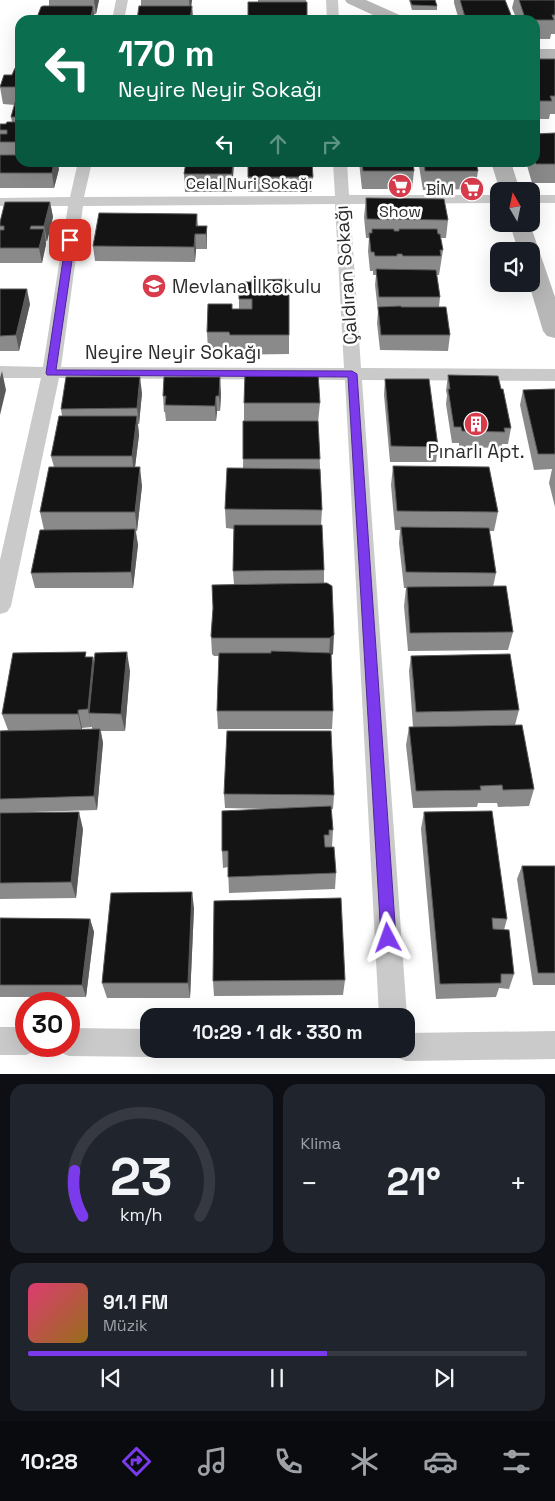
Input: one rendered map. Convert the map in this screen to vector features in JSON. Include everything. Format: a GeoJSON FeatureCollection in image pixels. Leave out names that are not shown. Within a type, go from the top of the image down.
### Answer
{"type":"FeatureCollection","features":[{"type":"Feature","properties":{"kind":"street"},"geometry":{"type":"LineString","coordinates":[[119,15],[122,0]]}},
{"type":"Feature","properties":{"kind":"street"},"geometry":{"type":"LineString","coordinates":[[332,0],[333,15]]}},
{"type":"Feature","properties":{"kind":"street"},"geometry":{"type":"LineString","coordinates":[[353,0],[387,15]]}},
{"type":"Feature","properties":{"kind":"street"},"geometry":{"type":"LineString","coordinates":[[540,54],[555,54]]}},
{"type":"Feature","properties":{"kind":"street"},"geometry":{"type":"LineString","coordinates":[[0,606],[50,373],[76,202],[84,167]]}},
{"type":"Feature","properties":{"kind":"street","name":"Çaldıran Sokağı"},"geometry":{"type":"LineString","coordinates":[[340,167],[393,1008]]}},
{"type":"Feature","properties":{"kind":"street"},"geometry":{"type":"LineString","coordinates":[[503,167],[507,182]]}},
{"type":"Feature","properties":{"kind":"street","name":"Celal Nuri Sokağı"},"geometry":{"type":"LineString","coordinates":[[0,202],[490,199]]}},
{"type":"Feature","properties":{"kind":"street"},"geometry":{"type":"LineString","coordinates":[[540,199],[555,199]]}},
{"type":"Feature","properties":{"kind":"street"},"geometry":{"type":"LineString","coordinates":[[540,285],[555,331]]}},
{"type":"Feature","properties":{"kind":"street","name":"Neyire Neyir Sokağı"},"geometry":{"type":"LineString","coordinates":[[0,372],[555,375]]}},
{"type":"Feature","properties":{"kind":"street"},"geometry":{"type":"LineString","coordinates":[[0,1041],[15,1041]]}},
{"type":"Feature","properties":{"kind":"street"},"geometry":{"type":"LineString","coordinates":[[80,1042],[140,1043]]}},
{"type":"Feature","properties":{"kind":"street"},"geometry":{"type":"LineString","coordinates":[[415,1047],[555,1045]]}},
{"type":"Feature","properties":{"kind":"building"},"geometry":{"type":"Polygon","coordinates":[[[410,0],[435,0],[437,6],[412,5],[410,0]]]}},
{"type":"Feature","properties":{"kind":"building"},"geometry":{"type":"Polygon","coordinates":[[[460,0],[505,0],[511,15],[464,15],[460,0]]]}},
{"type":"Feature","properties":{"kind":"building"},"geometry":{"type":"Polygon","coordinates":[[[519,0],[555,0],[555,15],[552,15],[554,20],[540,20],[540,15],[524,15],[519,0]]]}},
{"type":"Feature","properties":{"kind":"building"},"geometry":{"type":"Polygon","coordinates":[[[248,2],[307,2],[307,15],[248,15],[248,2]]]}},
{"type":"Feature","properties":{"kind":"building"},"geometry":{"type":"Polygon","coordinates":[[[139,6],[192,6],[191,15],[138,15],[139,6]]]}},
{"type":"Feature","properties":{"kind":"building"},"geometry":{"type":"Polygon","coordinates":[[[41,7],[93,7],[91,15],[38,15],[41,7]]]}},
{"type":"Feature","properties":{"kind":"building"},"geometry":{"type":"Polygon","coordinates":[[[540,59],[555,59],[555,96],[550,96],[552,101],[540,101],[540,59]]]}},
{"type":"Feature","properties":{"kind":"building"},"geometry":{"type":"Polygon","coordinates":[[[15,68],[15,87],[0,87],[4,75],[12,75],[15,68]]]}},
{"type":"Feature","properties":{"kind":"building"},"geometry":{"type":"Polygon","coordinates":[[[15,103],[15,117],[11,117],[15,103]]]}},
{"type":"Feature","properties":{"kind":"building"},"geometry":{"type":"Polygon","coordinates":[[[7,122],[15,122],[15,142],[0,142],[0,134],[7,134],[7,130],[0,130],[0,124],[6,124],[7,122]]]}},
{"type":"Feature","properties":{"kind":"building"},"geometry":{"type":"Polygon","coordinates":[[[555,133],[555,164],[540,164],[540,134],[555,133]]]}},
{"type":"Feature","properties":{"kind":"building"},"geometry":{"type":"Polygon","coordinates":[[[0,155],[15,155],[15,167],[53,167],[52,173],[0,173],[0,155]]]}},
{"type":"Feature","properties":{"kind":"building"},"geometry":{"type":"Polygon","coordinates":[[[185,167],[233,167],[232,174],[184,174],[185,167]]]}},
{"type":"Feature","properties":{"kind":"building"},"geometry":{"type":"Polygon","coordinates":[[[248,167],[312,167],[313,177],[248,177],[248,167]]]}},
{"type":"Feature","properties":{"kind":"building"},"geometry":{"type":"Polygon","coordinates":[[[363,167],[414,167],[414,171],[363,171],[363,167]]]}},
{"type":"Feature","properties":{"kind":"building"},"geometry":{"type":"Polygon","coordinates":[[[425,167],[477,167],[478,171],[425,171],[425,167]]]}},
{"type":"Feature","properties":{"kind":"building"},"geometry":{"type":"Polygon","coordinates":[[[366,198],[444,199],[448,220],[367,219],[366,198]]]}},
{"type":"Feature","properties":{"kind":"building"},"geometry":{"type":"Polygon","coordinates":[[[5,202],[50,202],[44,226],[31,226],[30,229],[44,229],[39,248],[0,248],[0,230],[4,230],[4,226],[0,226],[0,222],[5,202]]]}},
{"type":"Feature","properties":{"kind":"building"},"geometry":{"type":"Polygon","coordinates":[[[99,213],[197,214],[196,226],[207,226],[206,234],[195,234],[194,247],[93,246],[99,213]]]}},
{"type":"Feature","properties":{"kind":"building"},"geometry":{"type":"Polygon","coordinates":[[[372,229],[394,229],[394,231],[399,231],[399,229],[437,229],[438,234],[440,234],[443,250],[440,250],[441,256],[403,256],[402,254],[397,254],[397,256],[375,256],[374,252],[371,252],[369,233],[372,233],[372,229]]]}},
{"type":"Feature","properties":{"kind":"building"},"geometry":{"type":"Polygon","coordinates":[[[376,269],[436,270],[440,297],[379,297],[376,269]]]}},
{"type":"Feature","properties":{"kind":"building"},"geometry":{"type":"Polygon","coordinates":[[[289,279],[289,335],[230,335],[229,332],[207,332],[208,304],[232,304],[232,309],[252,309],[252,299],[239,299],[239,282],[289,279]]]}},
{"type":"Feature","properties":{"kind":"building"},"geometry":{"type":"Polygon","coordinates":[[[0,289],[27,289],[16,335],[0,336],[0,289]]]}},
{"type":"Feature","properties":{"kind":"building"},"geometry":{"type":"Polygon","coordinates":[[[378,307],[446,307],[450,335],[381,335],[378,307]]]}},
{"type":"Feature","properties":{"kind":"building"},"geometry":{"type":"Polygon","coordinates":[[[245,372],[318,373],[320,403],[244,403],[245,372]]]}},
{"type":"Feature","properties":{"kind":"building","name":"Pınarlı Apt."},"geometry":{"type":"Polygon","coordinates":[[[448,375],[498,376],[501,389],[503,389],[511,428],[504,428],[505,432],[462,431],[461,427],[454,427],[448,389],[450,389],[448,375]]]}},
{"type":"Feature","properties":{"kind":"building"},"geometry":{"type":"Polygon","coordinates":[[[66,377],[140,377],[137,408],[61,409],[66,377]]]}},
{"type":"Feature","properties":{"kind":"building"},"geometry":{"type":"Polygon","coordinates":[[[164,377],[220,377],[219,396],[216,396],[215,406],[165,405],[166,396],[163,396],[164,377]]]}},
{"type":"Feature","properties":{"kind":"building"},"geometry":{"type":"Polygon","coordinates":[[[385,379],[429,379],[438,447],[391,446],[385,379]]]}},
{"type":"Feature","properties":{"kind":"building"},"geometry":{"type":"Polygon","coordinates":[[[555,389],[555,454],[538,454],[523,390],[555,389]]]}},
{"type":"Feature","properties":{"kind":"building"},"geometry":{"type":"Polygon","coordinates":[[[59,416],[137,416],[132,456],[51,456],[59,416]]]}},
{"type":"Feature","properties":{"kind":"building"},"geometry":{"type":"Polygon","coordinates":[[[243,421],[318,421],[320,459],[243,459],[243,421]]]}},
{"type":"Feature","properties":{"kind":"building"},"geometry":{"type":"Polygon","coordinates":[[[393,466],[489,467],[498,512],[397,511],[393,466]]]}},
{"type":"Feature","properties":{"kind":"building"},"geometry":{"type":"Polygon","coordinates":[[[49,467],[140,467],[135,512],[40,512],[49,467]]]}},
{"type":"Feature","properties":{"kind":"building"},"geometry":{"type":"Polygon","coordinates":[[[227,468],[320,469],[322,510],[225,509],[227,468]]]}},
{"type":"Feature","properties":{"kind":"building"},"geometry":{"type":"Polygon","coordinates":[[[234,525],[322,525],[324,570],[233,571],[234,525]]]}},
{"type":"Feature","properties":{"kind":"building"},"geometry":{"type":"Polygon","coordinates":[[[401,527],[489,528],[496,573],[406,572],[401,527]]]}},
{"type":"Feature","properties":{"kind":"building"},"geometry":{"type":"Polygon","coordinates":[[[135,529],[131,572],[31,573],[40,530],[135,529]]]}},
{"type":"Feature","properties":{"kind":"building"},"geometry":{"type":"Polygon","coordinates":[[[327,583],[332,586],[334,635],[330,638],[212,638],[211,636],[212,585],[327,583]]]}},
{"type":"Feature","properties":{"kind":"building"},"geometry":{"type":"Polygon","coordinates":[[[506,586],[513,632],[410,633],[407,587],[506,586]]]}},
{"type":"Feature","properties":{"kind":"building"},"geometry":{"type":"Polygon","coordinates":[[[271,651],[331,653],[333,711],[217,711],[219,653],[271,653],[271,651]]]}},
{"type":"Feature","properties":{"kind":"building"},"geometry":{"type":"Polygon","coordinates":[[[86,652],[85,657],[93,657],[88,709],[78,710],[78,714],[2,714],[13,653],[86,652]]]}},
{"type":"Feature","properties":{"kind":"building"},"geometry":{"type":"Polygon","coordinates":[[[127,652],[121,714],[89,713],[95,653],[127,652]]]}},
{"type":"Feature","properties":{"kind":"building"},"geometry":{"type":"Polygon","coordinates":[[[510,654],[519,710],[416,712],[411,656],[510,654]]]}},
{"type":"Feature","properties":{"kind":"building"},"geometry":{"type":"Polygon","coordinates":[[[522,725],[534,789],[503,790],[502,785],[480,786],[481,790],[416,791],[409,727],[522,725]]]}},
{"type":"Feature","properties":{"kind":"building"},"geometry":{"type":"Polygon","coordinates":[[[100,729],[94,796],[0,799],[0,731],[100,729]]]}},
{"type":"Feature","properties":{"kind":"building"},"geometry":{"type":"Polygon","coordinates":[[[227,731],[331,731],[334,795],[224,794],[227,731]]]}},
{"type":"Feature","properties":{"kind":"building"},"geometry":{"type":"Polygon","coordinates":[[[331,806],[333,830],[329,830],[329,835],[324,835],[325,847],[334,847],[336,873],[228,877],[228,851],[222,851],[222,811],[331,806]]]}},
{"type":"Feature","properties":{"kind":"building"},"geometry":{"type":"Polygon","coordinates":[[[492,811],[507,919],[492,918],[493,929],[509,930],[514,974],[501,974],[501,983],[440,984],[424,812],[492,811]]]}},
{"type":"Feature","properties":{"kind":"building"},"geometry":{"type":"Polygon","coordinates":[[[79,812],[71,882],[0,883],[0,813],[79,812]]]}},
{"type":"Feature","properties":{"kind":"building"},"geometry":{"type":"Polygon","coordinates":[[[522,866],[555,866],[555,973],[538,973],[522,866]]]}},
{"type":"Feature","properties":{"kind":"building"},"geometry":{"type":"Polygon","coordinates":[[[192,892],[188,983],[102,983],[111,893],[192,892]]]}},
{"type":"Feature","properties":{"kind":"building"},"geometry":{"type":"Polygon","coordinates":[[[341,898],[345,980],[213,981],[214,901],[341,898]]]}},
{"type":"Feature","properties":{"kind":"building"},"geometry":{"type":"Polygon","coordinates":[[[0,918],[90,919],[82,985],[0,985],[0,918]]]}},
{"type":"Feature","properties":{"kind":"place","name":"Show"},"geometry":{"type":"Point","coordinates":[400,186]}},
{"type":"Feature","properties":{"kind":"place","name":"BİM"},"geometry":{"type":"Point","coordinates":[472,189]}},
{"type":"Feature","properties":{"kind":"place","name":"Mevlana İlkokulu"},"geometry":{"type":"Point","coordinates":[154,286]}},
{"type":"Feature","properties":{"kind":"place","name":"Pınarlı Apt."},"geometry":{"type":"Point","coordinates":[476,424]}},
{"type":"Feature","properties":{"kind":"route"},"geometry":{"type":"LineString","coordinates":[[70,240],[50,373],[352,374],[388,938]]}}]}
